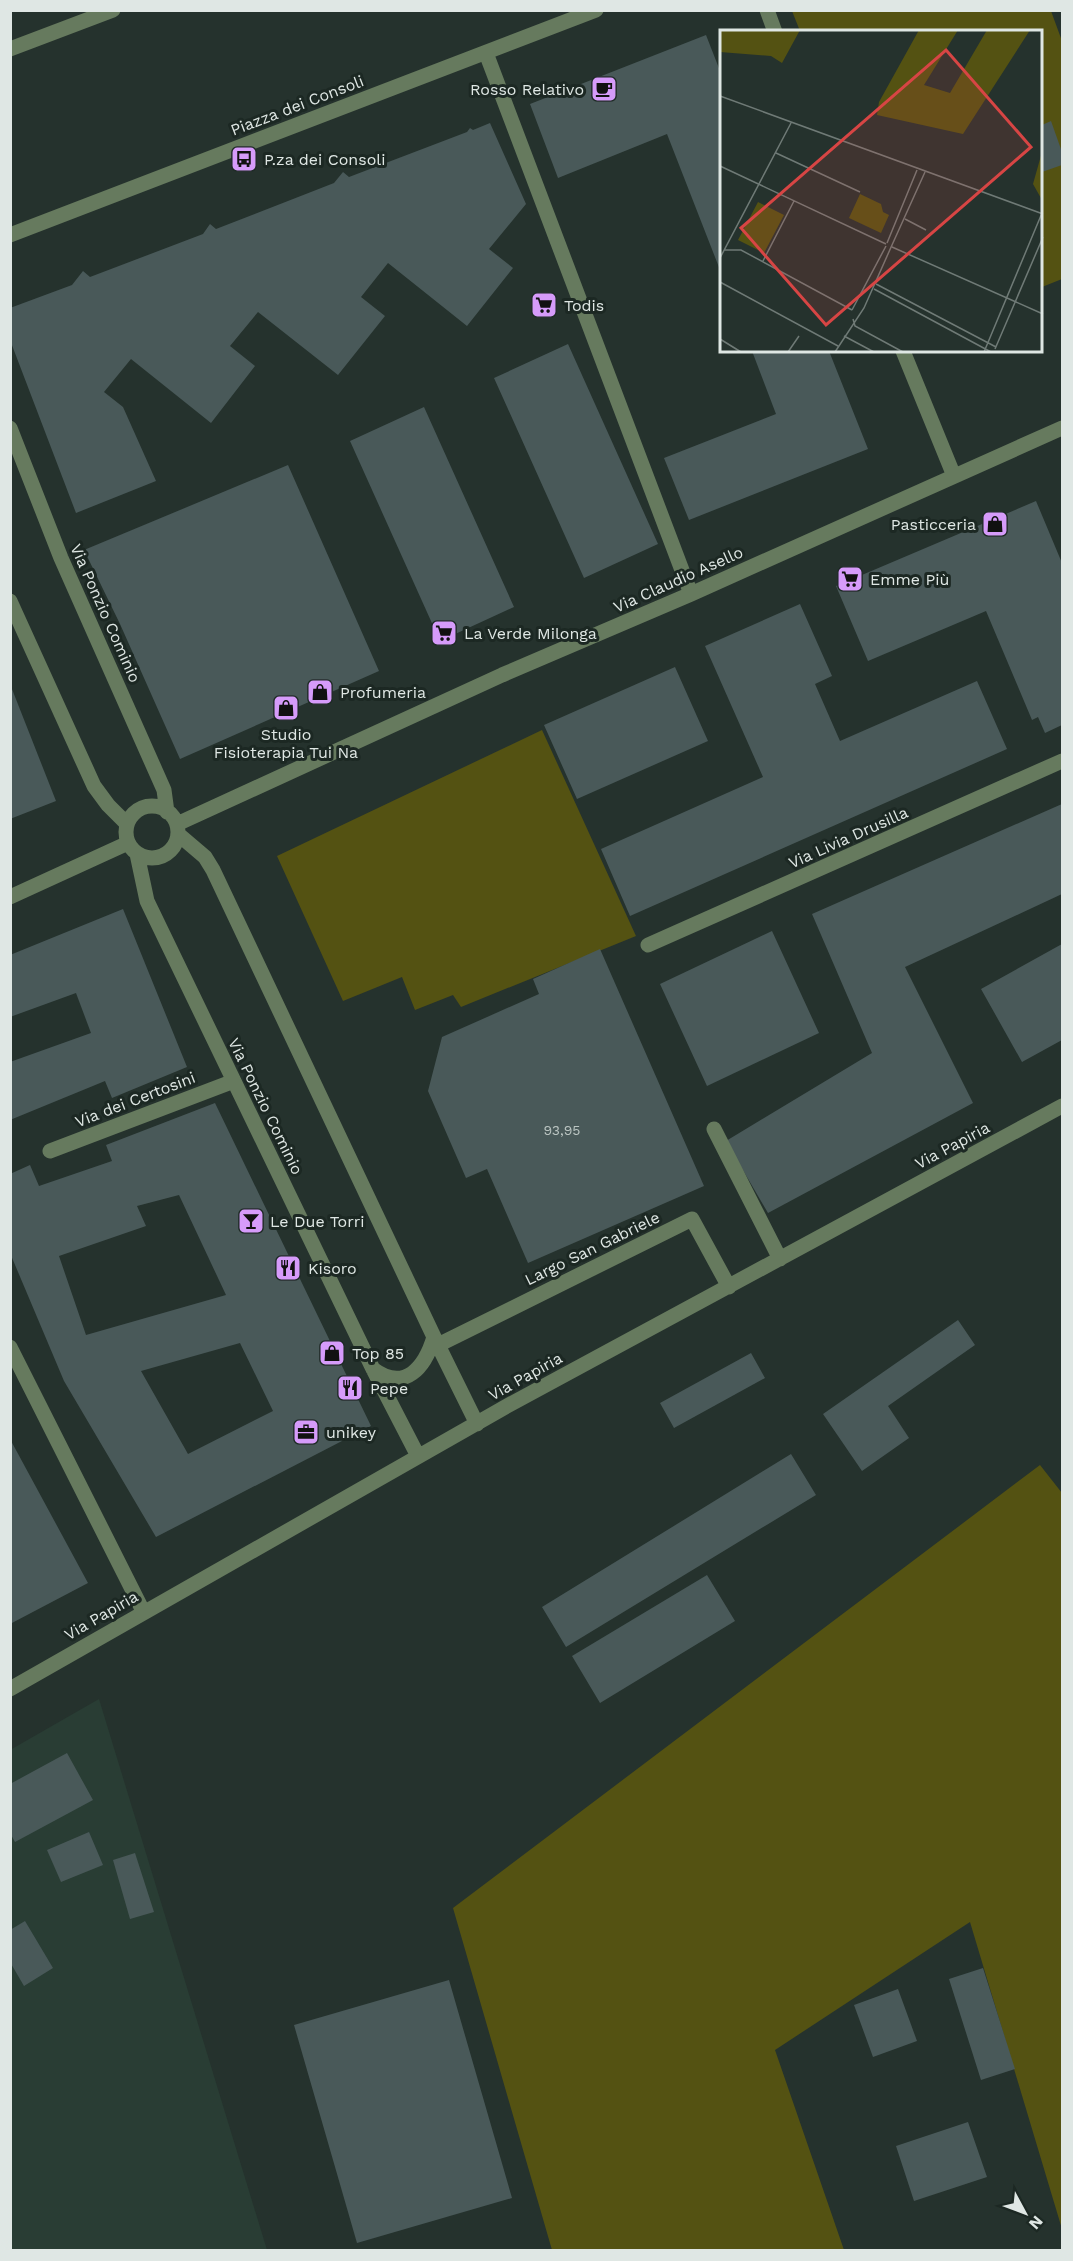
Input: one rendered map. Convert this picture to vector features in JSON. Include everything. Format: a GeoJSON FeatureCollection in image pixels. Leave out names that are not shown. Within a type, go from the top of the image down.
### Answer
{"type":"FeatureCollection","features":[{"type":"Feature","properties":{"kind":"street"},"geometry":{"type":"LineString","coordinates":[[10,49],[113,10]]}},
{"type":"Feature","properties":{"kind":"street","name":"Piazza dei Consoli"},"geometry":{"type":"LineString","coordinates":[[10,235],[596,10]]}},
{"type":"Feature","properties":{"kind":"street"},"geometry":{"type":"LineString","coordinates":[[767,10],[775,30]]}},
{"type":"Feature","properties":{"kind":"street"},"geometry":{"type":"LineString","coordinates":[[486,53],[691,594]]}},
{"type":"Feature","properties":{"kind":"street"},"geometry":{"type":"LineString","coordinates":[[903,352],[954,476]]}},
{"type":"Feature","properties":{"kind":"street","name":"Via Ponzio Cominio"},"geometry":{"type":"LineString","coordinates":[[10,428],[62,558],[164,790],[174,823]]}},
{"type":"Feature","properties":{"kind":"street","name":"Via Claudio Asello"},"geometry":{"type":"LineString","coordinates":[[174,823],[502,675],[691,594],[1062,428]]}},
{"type":"Feature","properties":{"kind":"street"},"geometry":{"type":"LineString","coordinates":[[10,601],[94,786],[108,805],[127,824]]}},
{"type":"Feature","properties":{"kind":"street","name":"Via Livia Drusilla"},"geometry":{"type":"LineString","coordinates":[[648,945],[1062,761]]}},
{"type":"Feature","properties":{"kind":"street"},"geometry":{"type":"LineString","coordinates":[[174,823],[176,843],[162,856],[150,859],[133,849],[125,828],[138,811],[148,807],[157,807],[174,823],[205,857],[213,870],[477,1424]]}},
{"type":"Feature","properties":{"kind":"street"},"geometry":{"type":"LineString","coordinates":[[10,897],[133,849]]}},
{"type":"Feature","properties":{"kind":"street","name":"Via Ponzio Cominio"},"geometry":{"type":"LineString","coordinates":[[133,849],[147,901],[373,1369],[418,1456]]}},
{"type":"Feature","properties":{"kind":"street","name":"Via dei Certosini"},"geometry":{"type":"LineString","coordinates":[[50,1151],[234,1081]]}},
{"type":"Feature","properties":{"kind":"street","name":"Via Papiria"},"geometry":{"type":"LineString","coordinates":[[10,1689],[418,1456],[1062,1106]]}},
{"type":"Feature","properties":{"kind":"street"},"geometry":{"type":"LineString","coordinates":[[714,1129],[780,1259]]}},
{"type":"Feature","properties":{"kind":"street","name":"Largo San Gabriele"},"geometry":{"type":"LineString","coordinates":[[436,1341],[692,1219],[729,1287]]}},
{"type":"Feature","properties":{"kind":"street"},"geometry":{"type":"LineString","coordinates":[[373,1369],[386,1378],[407,1376],[424,1362],[436,1341]]}},
{"type":"Feature","properties":{"kind":"street"},"geometry":{"type":"LineString","coordinates":[[10,1347],[143,1611]]}},
{"type":"Feature","properties":{"kind":"shaded area"},"geometry":{"type":"Polygon","coordinates":[[[792,11],[1051,11],[1062,41],[1062,279],[1043,287],[1043,30],[800,30],[792,11]]]}},
{"type":"Feature","properties":{"kind":"shaded area"},"geometry":{"type":"Polygon","coordinates":[[[542,730],[636,936],[461,1007],[453,995],[415,1010],[402,977],[343,1001],[277,856],[542,730]]]}},
{"type":"Feature","properties":{"kind":"shaded area"},"geometry":{"type":"Polygon","coordinates":[[[1040,1465],[1062,1493],[1062,2229],[970,1922],[775,2050],[844,2250],[552,2250],[453,1908],[1040,1465]]]}},
{"type":"Feature","properties":{"kind":"shaded area"},"geometry":{"type":"Polygon","coordinates":[[[99,1699],[267,2250],[11,2250],[10,1750],[99,1699]]]}},
{"type":"Feature","properties":{"kind":"building"},"geometry":{"type":"Polygon","coordinates":[[[706,35],[720,71],[720,270],[667,134],[558,178],[530,104],[706,35]]]}},
{"type":"Feature","properties":{"kind":"building"},"geometry":{"type":"Polygon","coordinates":[[[1051,121],[1062,152],[1062,165],[1043,172],[1043,125],[1051,121]]]}},
{"type":"Feature","properties":{"kind":"building"},"geometry":{"type":"Polygon","coordinates":[[[490,123],[526,204],[489,249],[513,268],[467,326],[388,263],[361,297],[385,316],[338,375],[258,312],[230,346],[255,366],[211,423],[131,359],[104,392],[123,407],[156,481],[76,513],[10,340],[10,308],[72,285],[83,271],[90,277],[203,234],[210,224],[216,229],[334,183],[343,172],[349,177],[467,132],[470,128],[473,130],[490,123]]]}},
{"type":"Feature","properties":{"kind":"building"},"geometry":{"type":"Polygon","coordinates":[[[568,344],[658,544],[584,578],[494,378],[568,344]]]}},
{"type":"Feature","properties":{"kind":"building"},"geometry":{"type":"Polygon","coordinates":[[[752,352],[829,352],[868,449],[689,520],[664,458],[776,414],[752,352]]]}},
{"type":"Feature","properties":{"kind":"building"},"geometry":{"type":"Polygon","coordinates":[[[424,407],[514,607],[440,641],[350,441],[424,407]]]}},
{"type":"Feature","properties":{"kind":"building"},"geometry":{"type":"Polygon","coordinates":[[[288,465],[379,671],[180,759],[120,624],[84,550],[288,465]]]}},
{"type":"Feature","properties":{"kind":"building"},"geometry":{"type":"Polygon","coordinates":[[[1036,501],[1062,563],[1062,725],[1045,733],[1038,717],[1032,720],[986,611],[868,661],[836,586],[1036,501]]]}},
{"type":"Feature","properties":{"kind":"building"},"geometry":{"type":"Polygon","coordinates":[[[800,604],[832,676],[815,684],[840,741],[977,681],[1007,749],[630,916],[601,849],[763,777],[705,646],[800,604]]]}},
{"type":"Feature","properties":{"kind":"building"},"geometry":{"type":"Polygon","coordinates":[[[675,667],[708,741],[577,799],[544,725],[675,667]]]}},
{"type":"Feature","properties":{"kind":"building"},"geometry":{"type":"Polygon","coordinates":[[[10,684],[56,801],[10,819],[10,684]]]}},
{"type":"Feature","properties":{"kind":"building"},"geometry":{"type":"Polygon","coordinates":[[[1062,804],[1062,894],[905,967],[973,1103],[768,1213],[726,1141],[872,1053],[812,914],[1062,804]]]}},
{"type":"Feature","properties":{"kind":"building"},"geometry":{"type":"Polygon","coordinates":[[[123,909],[187,1067],[112,1098],[105,1081],[10,1120],[10,1062],[91,1033],[76,993],[10,1017],[10,955],[123,909]]]}},
{"type":"Feature","properties":{"kind":"building"},"geometry":{"type":"Polygon","coordinates":[[[772,931],[819,1033],[707,1086],[660,984],[772,931]]]}},
{"type":"Feature","properties":{"kind":"building"},"geometry":{"type":"Polygon","coordinates":[[[1062,944],[1062,1040],[1022,1062],[981,989],[1062,944]]]}},
{"type":"Feature","properties":{"kind":"building"},"geometry":{"type":"Polygon","coordinates":[[[600,949],[704,1186],[528,1263],[487,1169],[466,1178],[428,1091],[442,1037],[539,994],[533,979],[600,949]]]}},
{"type":"Feature","properties":{"kind":"building"},"geometry":{"type":"Polygon","coordinates":[[[215,1103],[371,1426],[156,1537],[64,1381],[10,1253],[10,1174],[30,1165],[39,1186],[112,1161],[106,1145],[215,1103]],[[179,1195],[137,1206],[146,1226],[59,1256],[86,1335],[226,1295],[179,1195]],[[240,1343],[141,1371],[188,1454],[273,1411],[240,1343]]]}},
{"type":"Feature","properties":{"kind":"building"},"geometry":{"type":"Polygon","coordinates":[[[958,1320],[975,1345],[888,1406],[909,1438],[862,1471],[823,1414],[958,1320]]]}},
{"type":"Feature","properties":{"kind":"building"},"geometry":{"type":"Polygon","coordinates":[[[751,1353],[765,1378],[674,1428],[660,1403],[751,1353]]]}},
{"type":"Feature","properties":{"kind":"building"},"geometry":{"type":"Polygon","coordinates":[[[10,1439],[88,1583],[10,1624],[10,1439]]]}},
{"type":"Feature","properties":{"kind":"building"},"geometry":{"type":"Polygon","coordinates":[[[791,1454],[816,1495],[566,1647],[542,1607],[791,1454]]]}},
{"type":"Feature","properties":{"kind":"building"},"geometry":{"type":"Polygon","coordinates":[[[707,1575],[735,1621],[600,1703],[572,1656],[707,1575]]]}},
{"type":"Feature","properties":{"kind":"building"},"geometry":{"type":"Polygon","coordinates":[[[67,1753],[93,1800],[15,1842],[10,1833],[10,1784],[67,1753]]]}},
{"type":"Feature","properties":{"kind":"building"},"geometry":{"type":"Polygon","coordinates":[[[89,1832],[103,1865],[61,1882],[47,1850],[89,1832]]]}},
{"type":"Feature","properties":{"kind":"building"},"geometry":{"type":"Polygon","coordinates":[[[135,1853],[154,1912],[130,1919],[113,1860],[135,1853]]]}},
{"type":"Feature","properties":{"kind":"building"},"geometry":{"type":"Polygon","coordinates":[[[25,1921],[53,1968],[24,1986],[10,1962],[10,1930],[25,1921]]]}},
{"type":"Feature","properties":{"kind":"building"},"geometry":{"type":"Polygon","coordinates":[[[983,1968],[1015,2069],[981,2080],[949,1979],[983,1968]]]}},
{"type":"Feature","properties":{"kind":"building"},"geometry":{"type":"Polygon","coordinates":[[[449,1980],[512,2198],[357,2243],[294,2025],[449,1980]]]}},
{"type":"Feature","properties":{"kind":"building"},"geometry":{"type":"Polygon","coordinates":[[[898,1989],[917,2041],[873,2057],[854,2005],[898,1989]]]}},
{"type":"Feature","properties":{"kind":"building"},"geometry":{"type":"Polygon","coordinates":[[[968,2122],[987,2177],[914,2201],[896,2146],[968,2122]]]}},
{"type":"Feature","properties":{"kind":"place","name":"Rosso Relativo"},"geometry":{"type":"Point","coordinates":[604,89]}},
{"type":"Feature","properties":{"kind":"place","name":"P.za dei Consoli"},"geometry":{"type":"Point","coordinates":[244,159]}},
{"type":"Feature","properties":{"kind":"place","name":"Todis"},"geometry":{"type":"Point","coordinates":[544,305]}},
{"type":"Feature","properties":{"kind":"place","name":"Pasticceria"},"geometry":{"type":"Point","coordinates":[995,524]}},
{"type":"Feature","properties":{"kind":"place","name":"Emme Più"},"geometry":{"type":"Point","coordinates":[850,579]}},
{"type":"Feature","properties":{"kind":"place","name":"La Verde Milonga"},"geometry":{"type":"Point","coordinates":[444,633]}},
{"type":"Feature","properties":{"kind":"place","name":"Profumeria"},"geometry":{"type":"Point","coordinates":[320,692]}},
{"type":"Feature","properties":{"kind":"place","name":"Studio Fisioterapia Tui Na"},"geometry":{"type":"Point","coordinates":[286,708]}},
{"type":"Feature","properties":{"kind":"place","name":"Le Due Torri"},"geometry":{"type":"Point","coordinates":[251,1221]}},
{"type":"Feature","properties":{"kind":"place","name":"Kisoro"},"geometry":{"type":"Point","coordinates":[288,1268]}},
{"type":"Feature","properties":{"kind":"place","name":"Top 85"},"geometry":{"type":"Point","coordinates":[332,1353]}},
{"type":"Feature","properties":{"kind":"place","name":"Pepe"},"geometry":{"type":"Point","coordinates":[350,1388]}},
{"type":"Feature","properties":{"kind":"place","name":"unikey"},"geometry":{"type":"Point","coordinates":[306,1432]}}]}
